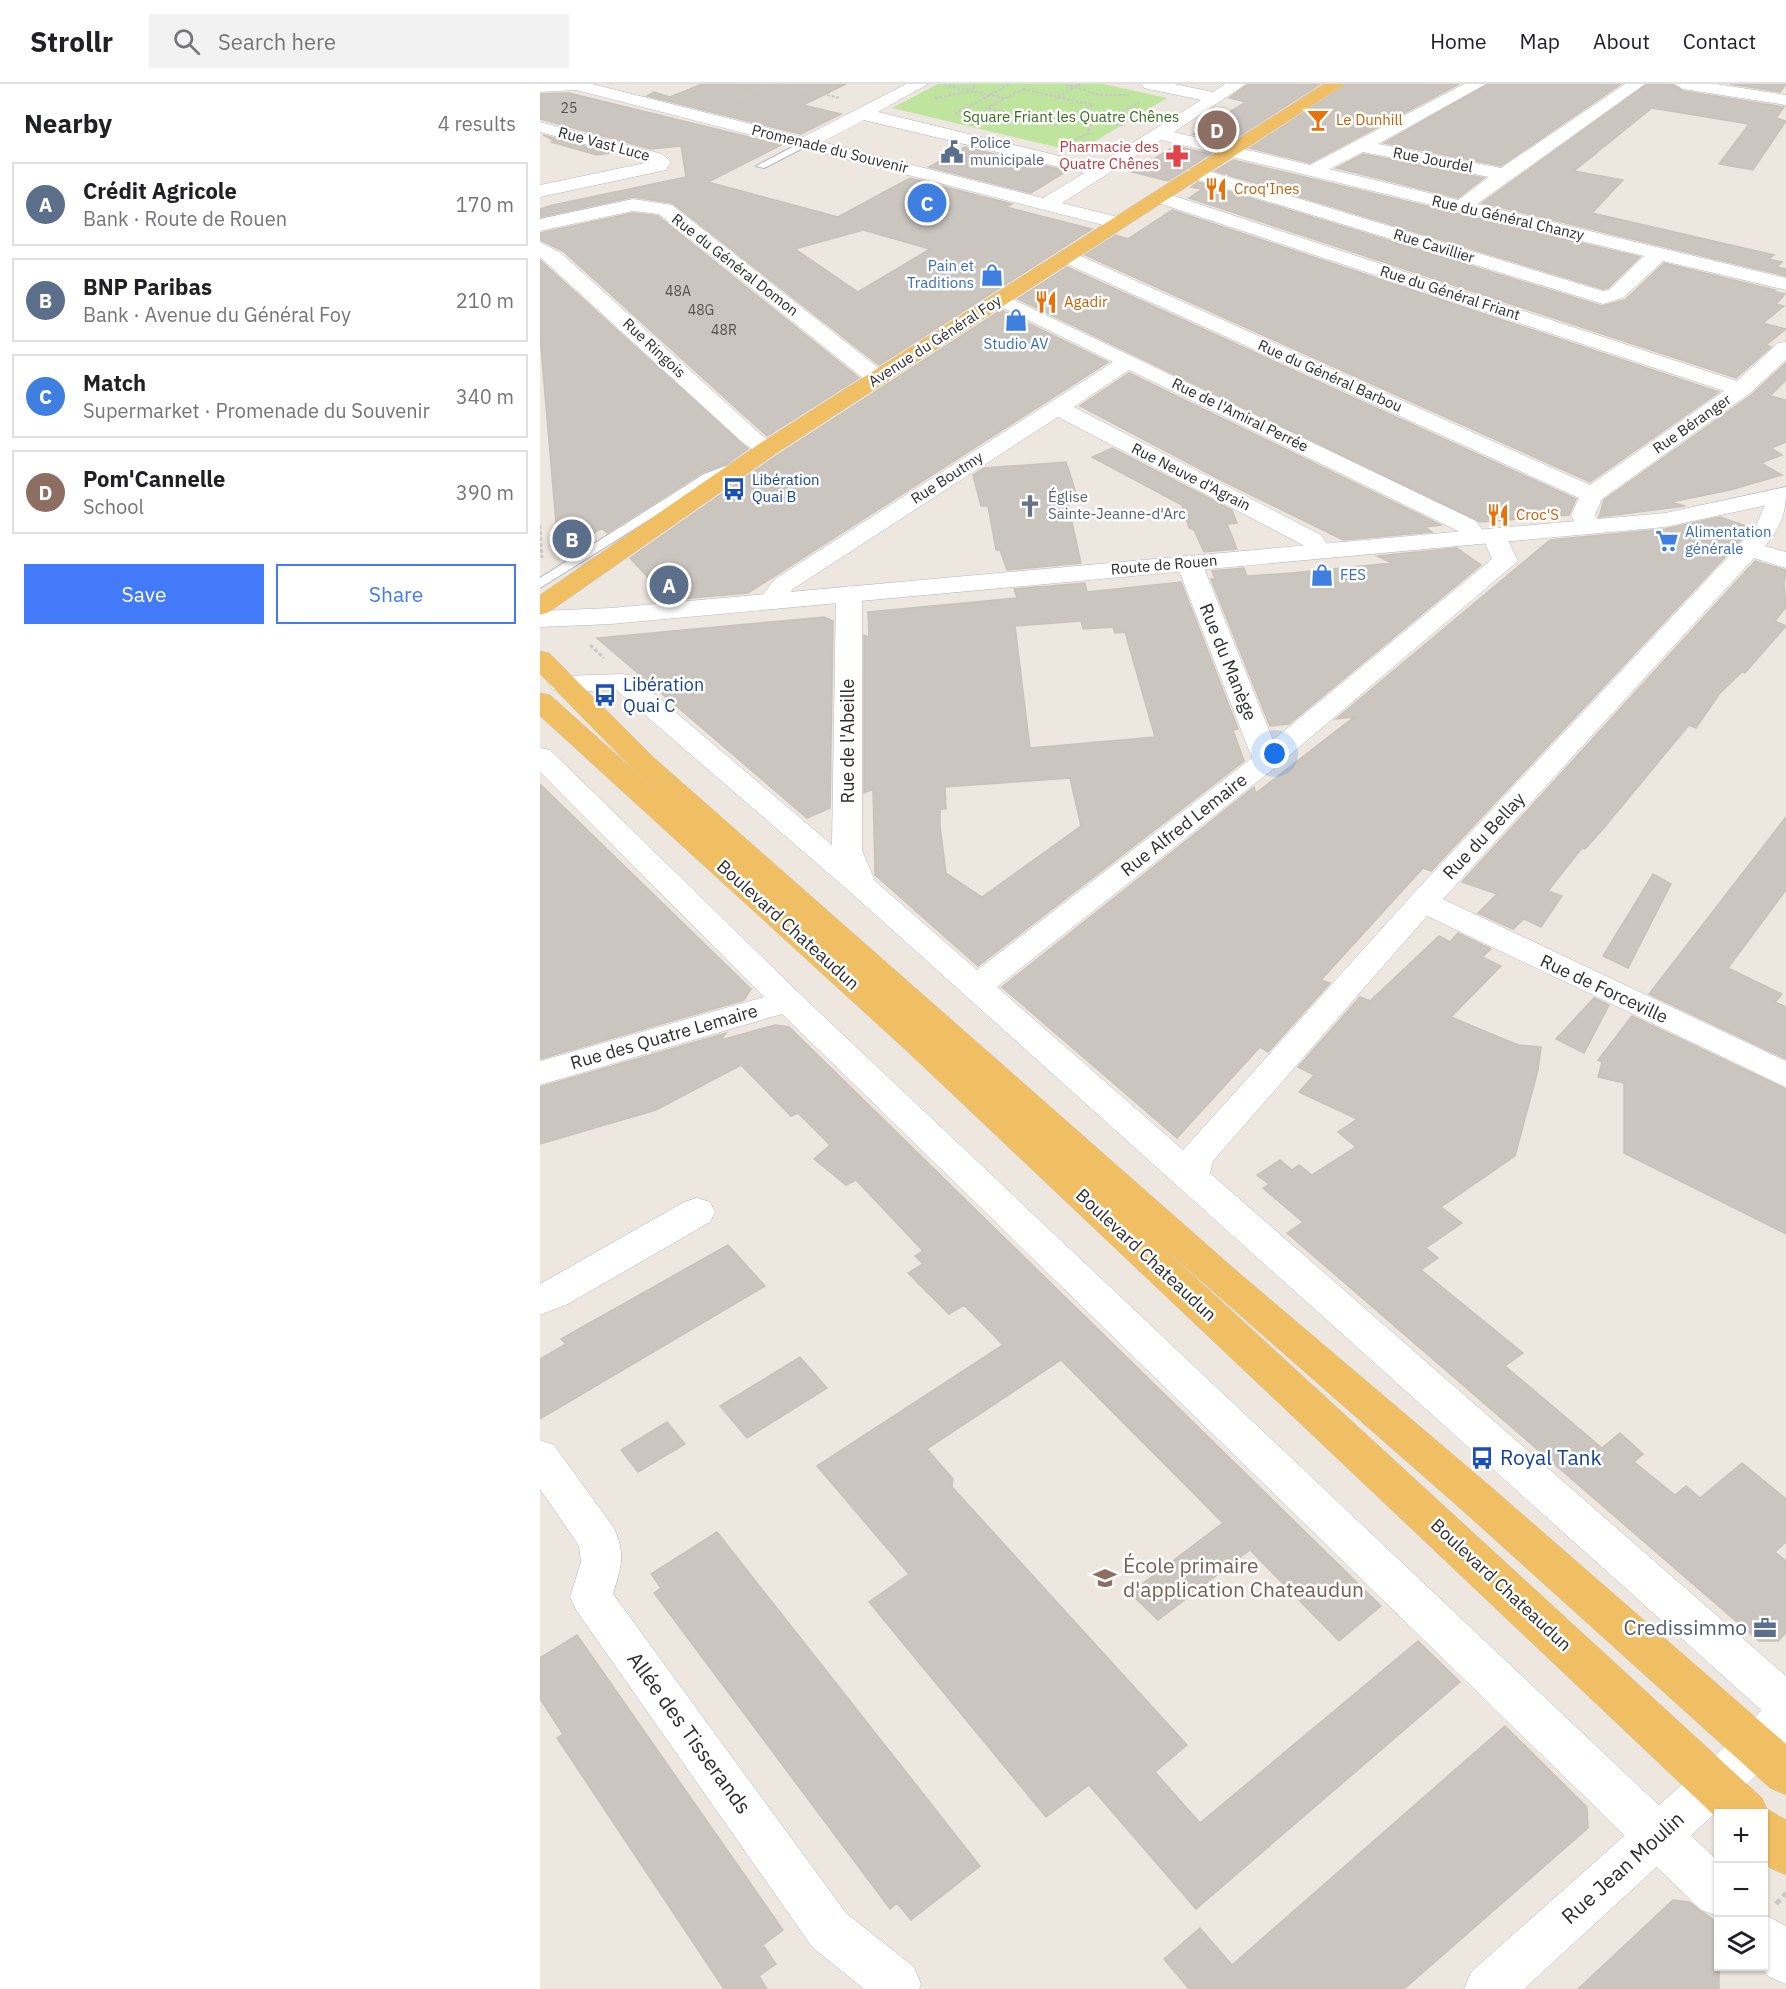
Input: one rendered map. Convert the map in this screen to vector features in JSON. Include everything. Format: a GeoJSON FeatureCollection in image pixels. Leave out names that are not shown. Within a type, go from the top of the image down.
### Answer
{"type":"FeatureCollection","features":[{"type":"Feature","properties":{"kind":"main road","name":"Avenue du Général Foy"},"geometry":{"type":"LineString","coordinates":[[540,607],[759,455],[1336,84]]}},
{"type":"Feature","properties":{"kind":"main road","name":"Boulevard Chateaudun"},"geometry":{"type":"LineString","coordinates":[[548,681],[1050,1126],[1776,1746]]}},
{"type":"Feature","properties":{"kind":"main road","name":"Boulevard Chateaudun"},"geometry":{"type":"LineString","coordinates":[[548,681],[921,1045],[1731,1799]]}},
{"type":"Feature","properties":{"kind":"main road"},"geometry":{"type":"LineString","coordinates":[[1768,1834],[1786,1852]]}},
{"type":"Feature","properties":{"kind":"street","name":"Promenade du Souvenir"},"geometry":{"type":"LineString","coordinates":[[540,87],[576,84],[1119,223]]}},
{"type":"Feature","properties":{"kind":"street"},"geometry":{"type":"LineString","coordinates":[[807,143],[920,84]]}},
{"type":"Feature","properties":{"kind":"street"},"geometry":{"type":"LineString","coordinates":[[1150,84],[1216,98]]}},
{"type":"Feature","properties":{"kind":"street"},"geometry":{"type":"LineString","coordinates":[[1046,204],[1237,84]]}},
{"type":"Feature","properties":{"kind":"street"},"geometry":{"type":"LineString","coordinates":[[1312,171],[1477,84]]}},
{"type":"Feature","properties":{"kind":"street"},"geometry":{"type":"LineString","coordinates":[[1461,207],[1504,174],[1636,84]]}},
{"type":"Feature","properties":{"kind":"street"},"geometry":{"type":"LineString","coordinates":[[1683,84],[1786,100]]}},
{"type":"Feature","properties":{"kind":"street"},"geometry":{"type":"LineString","coordinates":[[869,111],[1100,171]]}},
{"type":"Feature","properties":{"kind":"street","name":"Rue Vast Luce"},"geometry":{"type":"LineString","coordinates":[[540,127],[656,158],[662,162],[659,166],[540,191]]}},
{"type":"Feature","properties":{"kind":"street"},"geometry":{"type":"LineString","coordinates":[[1158,134],[1230,152]]}},
{"type":"Feature","properties":{"kind":"street","name":"Rue Jourdel"},"geometry":{"type":"LineString","coordinates":[[1362,146],[1504,174]]}},
{"type":"Feature","properties":{"kind":"street","name":"Rue du Général Chanzy"},"geometry":{"type":"LineString","coordinates":[[1230,152],[1786,284]]}},
{"type":"Feature","properties":{"kind":"street","name":"Rue Cavillier"},"geometry":{"type":"LineString","coordinates":[[1196,173],[1603,298],[1616,294],[1658,254]]}},
{"type":"Feature","properties":{"kind":"street","name":"Rue du Général Friant"},"geometry":{"type":"LineString","coordinates":[[1159,197],[1741,389]]}},
{"type":"Feature","properties":{"kind":"street","name":"Rue du Général Domon"},"geometry":{"type":"LineString","coordinates":[[540,225],[633,205],[665,209],[877,378]]}},
{"type":"Feature","properties":{"kind":"street","name":"Rue Ringois"},"geometry":{"type":"LineString","coordinates":[[540,248],[594,293],[749,436],[759,455]]}},
{"type":"Feature","properties":{"kind":"street","name":"Rue du Général Barbou"},"geometry":{"type":"LineString","coordinates":[[1067,257],[1592,495]]}},
{"type":"Feature","properties":{"kind":"street","name":"Rue de l'Amiral Perrée"},"geometry":{"type":"LineString","coordinates":[[1000,299],[1484,536]]}},
{"type":"Feature","properties":{"kind":"street","name":"Rue Béranger"},"geometry":{"type":"LineString","coordinates":[[1592,495],[1741,389],[1786,348]]}},
{"type":"Feature","properties":{"kind":"street","name":"Rue Boutmy"},"geometry":{"type":"LineString","coordinates":[[771,601],[784,584],[1129,361]]}},
{"type":"Feature","properties":{"kind":"street","name":"Rue Neuve d'Agrain"},"geometry":{"type":"LineString","coordinates":[[1057,408],[1312,540],[1320,551]]}},
{"type":"Feature","properties":{"kind":"street"},"geometry":{"type":"LineString","coordinates":[[1590,527],[1583,515],[1592,495]]}},
{"type":"Feature","properties":{"kind":"street","name":"Route de Rouen"},"geometry":{"type":"LineString","coordinates":[[540,619],[612,616],[1665,520],[1783,495]]}},
{"type":"Feature","properties":{"kind":"street","name":"Rue du Bellay"},"geometry":{"type":"LineString","coordinates":[[1191,1177],[1197,1156],[1423,902],[1766,530],[1783,495]]}},
{"type":"Feature","properties":{"kind":"street","name":"Rue Alfred Lemaire"},"geometry":{"type":"LineString","coordinates":[[976,987],[1267,760],[1505,561],[1484,536]]}},
{"type":"Feature","properties":{"kind":"street"},"geometry":{"type":"LineString","coordinates":[[1748,549],[1786,560]]}},
{"type":"Feature","properties":{"kind":"street","name":"Rue du Manège"},"geometry":{"type":"LineString","coordinates":[[1189,563],[1267,760]]}},
{"type":"Feature","properties":{"kind":"street","name":"Rue de l'Abeille"},"geometry":{"type":"LineString","coordinates":[[849,594],[847,850],[861,885]]}},
{"type":"Feature","properties":{"kind":"street"},"geometry":{"type":"LineString","coordinates":[[548,681],[623,682],[861,885],[1786,1704]]}},
{"type":"Feature","properties":{"kind":"street"},"geometry":{"type":"LineString","coordinates":[[540,756],[788,1001],[1714,1888]]}},
{"type":"Feature","properties":{"kind":"street","name":"Rue de Forceville"},"geometry":{"type":"LineString","coordinates":[[1423,902],[1786,1075]]}},
{"type":"Feature","properties":{"kind":"street","name":"Rue des Quatre Lemaire"},"geometry":{"type":"LineString","coordinates":[[540,1073],[788,1001]]}},
{"type":"Feature","properties":{"kind":"street"},"geometry":{"type":"LineString","coordinates":[[540,1300],[555,1294],[697,1212]]}},
{"type":"Feature","properties":{"kind":"street","name":"Allée des Tisserands"},"geometry":{"type":"LineString","coordinates":[[540,1457],[599,1541],[602,1562],[591,1597],[829,1930],[897,1984]]}},
{"type":"Feature","properties":{"kind":"street","name":"Rue Jean Moulin"},"geometry":{"type":"LineString","coordinates":[[1488,1989],[1660,1834],[1731,1799],[1776,1746]]}},
{"type":"Feature","properties":{"kind":"street"},"geometry":{"type":"LineString","coordinates":[[1768,1942],[1786,1960]]}},
{"type":"Feature","properties":{"kind":"lane"},"geometry":{"type":"LineString","coordinates":[[761,166],[807,143]]}},
{"type":"Feature","properties":{"kind":"lane"},"geometry":{"type":"LineString","coordinates":[[540,584],[708,477],[759,455]]}},
{"type":"Feature","properties":{"kind":"path"},"geometry":{"type":"LineString","coordinates":[[779,84],[869,111]]}},
{"type":"Feature","properties":{"kind":"path"},"geometry":{"type":"LineString","coordinates":[[941,84],[1005,98]]}},
{"type":"Feature","properties":{"kind":"path"},"geometry":{"type":"LineString","coordinates":[[972,91],[975,84]]}},
{"type":"Feature","properties":{"kind":"path"},"geometry":{"type":"LineString","coordinates":[[962,116],[954,115],[988,94],[1010,84]]}},
{"type":"Feature","properties":{"kind":"path"},"geometry":{"type":"LineString","coordinates":[[1066,84],[1100,95],[1133,95]]}},
{"type":"Feature","properties":{"kind":"path"},"geometry":{"type":"LineString","coordinates":[[1057,96],[1081,84]]}},
{"type":"Feature","properties":{"kind":"path"},"geometry":{"type":"LineString","coordinates":[[1023,88],[1057,96],[1093,105],[1056,125],[986,108],[1023,88]]}},
{"type":"Feature","properties":{"kind":"path"},"geometry":{"type":"LineString","coordinates":[[932,97],[958,95],[972,91]]}},
{"type":"Feature","properties":{"kind":"path"},"geometry":{"type":"LineString","coordinates":[[1063,143],[1088,134],[1089,126],[1136,106],[1142,100]]}},
{"type":"Feature","properties":{"kind":"path"},"geometry":{"type":"LineString","coordinates":[[1076,115],[1158,134]]}},
{"type":"Feature","properties":{"kind":"path"},"geometry":{"type":"LineString","coordinates":[[1004,126],[1011,130]]}},
{"type":"Feature","properties":{"kind":"path"},"geometry":{"type":"LineString","coordinates":[[540,525],[542,562],[540,564]]}},
{"type":"Feature","properties":{"kind":"green space","name":"Square Friant les Quatre Chênes"},"geometry":{"type":"Polygon","coordinates":[[[938,84],[1103,84],[1167,98],[1077,152],[892,108],[938,84]]]}},
{"type":"Feature","properties":{"kind":"building"},"geometry":{"type":"Polygon","coordinates":[[[702,84],[846,84],[803,105],[841,114],[801,134],[647,96],[654,92],[670,97],[702,84]]]}},
{"type":"Feature","properties":{"kind":"building"},"geometry":{"type":"Polygon","coordinates":[[[1248,84],[1320,84],[1228,143],[1193,134],[1246,102],[1229,98],[1248,84]]]}},
{"type":"Feature","properties":{"kind":"building"},"geometry":{"type":"Polygon","coordinates":[[[1347,84],[1459,84],[1310,163],[1250,148],[1347,84]]]}},
{"type":"Feature","properties":{"kind":"building"},"geometry":{"type":"Polygon","coordinates":[[[1488,84],[1621,84],[1501,166],[1384,143],[1488,84]]]}},
{"type":"Feature","properties":{"kind":"building"},"geometry":{"type":"Polygon","coordinates":[[[1647,84],[1672,84],[1683,91],[1784,107],[1776,118],[1786,121],[1753,170],[1719,164],[1749,124],[1652,108],[1574,171],[1623,180],[1592,213],[1774,255],[1769,259],[1782,262],[1777,267],[1786,269],[1786,276],[1482,203],[1647,84]]]}},
{"type":"Feature","properties":{"kind":"building"},"geometry":{"type":"Polygon","coordinates":[[[1730,84],[1786,84],[1780,92],[1730,84]]]}},
{"type":"Feature","properties":{"kind":"building"},"geometry":{"type":"Polygon","coordinates":[[[569,93],[781,145],[708,182],[838,217],[910,178],[1012,204],[1006,207],[1092,229],[879,365],[672,203],[633,197],[540,217],[540,209],[553,205],[686,177],[681,146],[651,149],[540,119],[540,94],[569,93]],[[863,230],[795,249],[858,292],[930,249],[863,230]]]}},
{"type":"Feature","properties":{"kind":"building"},"geometry":{"type":"Polygon","coordinates":[[[543,135],[610,153],[597,155],[551,142],[555,141],[543,135]]]}},
{"type":"Feature","properties":{"kind":"building"},"geometry":{"type":"Polygon","coordinates":[[[1175,146],[1210,154],[1168,181],[1132,172],[1175,146]]]}},
{"type":"Feature","properties":{"kind":"building"},"geometry":{"type":"Polygon","coordinates":[[[965,147],[1067,171],[1031,193],[929,167],[965,147]]]}},
{"type":"Feature","properties":{"kind":"building"},"geometry":{"type":"Polygon","coordinates":[[[1363,154],[1484,178],[1458,198],[1336,168],[1363,154]]]}},
{"type":"Feature","properties":{"kind":"building"},"geometry":{"type":"Polygon","coordinates":[[[1233,160],[1640,257],[1608,288],[1603,289],[1215,171],[1233,160]]]}},
{"type":"Feature","properties":{"kind":"building"},"geometry":{"type":"Polygon","coordinates":[[[1198,182],[1602,306],[1625,300],[1664,263],[1775,290],[1773,291],[1785,294],[1776,304],[1784,306],[1763,323],[1786,329],[1766,345],[1771,347],[1736,378],[1189,198],[1202,189],[1191,187],[1198,182]]]}},
{"type":"Feature","properties":{"kind":"building"},"geometry":{"type":"Polygon","coordinates":[[[1172,210],[1719,392],[1590,482],[1085,255],[1116,235],[1128,239],[1172,210]]]}},
{"type":"Feature","properties":{"kind":"building"},"geometry":{"type":"Polygon","coordinates":[[[633,213],[658,216],[859,378],[767,436],[563,251],[540,240],[540,233],[633,213]]]}},
{"type":"Feature","properties":{"kind":"building"},"geometry":{"type":"Polygon","coordinates":[[[540,260],[748,449],[728,463],[703,472],[607,533],[602,528],[575,545],[559,544],[556,523],[540,336],[540,260]]]}},
{"type":"Feature","properties":{"kind":"building"},"geometry":{"type":"Polygon","coordinates":[[[1067,267],[1576,499],[1569,515],[1480,522],[1018,299],[1067,267]]]}},
{"type":"Feature","properties":{"kind":"building"},"geometry":{"type":"Polygon","coordinates":[[[1001,310],[1108,362],[748,593],[669,600],[630,558],[776,456],[1001,310]]]}},
{"type":"Feature","properties":{"kind":"building"},"geometry":{"type":"Polygon","coordinates":[[[1786,363],[1786,380],[1770,396],[1786,400],[1786,442],[1771,448],[1782,455],[1761,463],[1782,475],[1730,490],[1671,502],[1685,506],[1599,517],[1604,500],[1750,396],[1786,363]]]}},
{"type":"Feature","properties":{"kind":"building"},"geometry":{"type":"Polygon","coordinates":[[[1129,373],[1441,525],[1425,527],[1432,532],[1343,540],[1221,480],[1080,406],[1129,373]]]}},
{"type":"Feature","properties":{"kind":"building"},"geometry":{"type":"Polygon","coordinates":[[[1112,448],[1232,510],[1237,523],[1227,524],[1237,549],[1204,552],[1194,530],[1189,528],[1182,505],[1092,457],[1112,448]]]}},
{"type":"Feature","properties":{"kind":"building","name":"Église Sainte-Jeanne-d'Arc"},"geometry":{"type":"Polygon","coordinates":[[[1066,462],[1077,496],[1067,499],[1081,563],[1007,570],[1000,550],[996,550],[988,506],[981,506],[973,475],[984,468],[1066,462]]]}},
{"type":"Feature","properties":{"kind":"building"},"geometry":{"type":"Polygon","coordinates":[[[1720,517],[1752,528],[1431,871],[1423,868],[1321,980],[1330,983],[1268,1052],[1260,1047],[1177,1138],[1002,987],[1254,787],[1256,793],[1354,717],[1336,719],[1550,540],[1665,529],[1720,517]]]}},
{"type":"Feature","properties":{"kind":"building"},"geometry":{"type":"Polygon","coordinates":[[[1457,548],[1481,565],[1289,724],[1270,726],[1211,579],[1215,579],[1212,571],[1244,568],[1247,576],[1291,573],[1392,563],[1377,556],[1457,548]]]}},
{"type":"Feature","properties":{"kind":"building"},"geometry":{"type":"Polygon","coordinates":[[[1755,561],[1786,570],[1784,584],[1786,607],[1775,621],[1786,626],[1745,673],[1742,672],[1720,693],[1696,728],[1689,725],[1603,829],[1585,849],[1582,848],[1548,891],[1562,896],[1541,927],[1524,919],[1513,929],[1478,913],[1497,894],[1462,882],[1755,561]]]}},
{"type":"Feature","properties":{"kind":"building"},"geometry":{"type":"Polygon","coordinates":[[[1181,582],[1238,729],[1233,730],[1244,761],[978,966],[875,875],[873,789],[864,793],[864,635],[869,637],[868,612],[1017,598],[1014,589],[1085,583],[1087,592],[1181,582]],[[1081,621],[1015,626],[1030,748],[1155,737],[1125,632],[1115,633],[1113,627],[1083,629],[1081,621]],[[1070,778],[945,787],[946,809],[940,809],[940,826],[946,873],[982,897],[1081,826],[1070,778]]]}},
{"type":"Feature","properties":{"kind":"building"},"geometry":{"type":"Polygon","coordinates":[[[824,617],[833,621],[830,808],[807,818],[597,638],[824,617]]]}},
{"type":"Feature","properties":{"kind":"building"},"geometry":{"type":"Polygon","coordinates":[[[540,784],[751,989],[744,1000],[540,1059],[540,784]]]}},
{"type":"Feature","properties":{"kind":"building"},"geometry":{"type":"Polygon","coordinates":[[[1786,817],[1786,890],[1728,968],[1782,994],[1775,1002],[1786,1007],[1786,1059],[1649,994],[1786,817]]]}},
{"type":"Feature","properties":{"kind":"building"},"geometry":{"type":"Polygon","coordinates":[[[1653,874],[1671,884],[1628,968],[1603,956],[1653,874]]]}},
{"type":"Feature","properties":{"kind":"building"},"geometry":{"type":"Polygon","coordinates":[[[1458,933],[1491,949],[1482,957],[1501,966],[1451,1017],[1518,1045],[1541,1047],[1538,1070],[1515,1156],[1441,1207],[1462,1223],[1426,1248],[1438,1258],[1421,1270],[1523,1353],[1505,1366],[1602,1448],[1620,1433],[1643,1454],[1634,1462],[1675,1495],[1686,1486],[1700,1498],[1742,1463],[1786,1499],[1786,1542],[1775,1552],[1786,1561],[1786,1633],[1778,1641],[1759,1641],[1287,1233],[1303,1222],[1263,1188],[1269,1184],[1257,1175],[1280,1160],[1292,1170],[1299,1165],[1312,1175],[1356,1147],[1338,1132],[1357,1119],[1299,1092],[1314,1075],[1298,1067],[1360,997],[1370,1001],[1439,936],[1450,942],[1458,933]]]}},
{"type":"Feature","properties":{"kind":"building"},"geometry":{"type":"Polygon","coordinates":[[[1594,998],[1609,1005],[1584,1053],[1556,1039],[1594,998]]]}},
{"type":"Feature","properties":{"kind":"building"},"geometry":{"type":"Polygon","coordinates":[[[1632,1016],[1786,1089],[1786,1234],[1624,1153],[1624,1083],[1598,1077],[1602,1062],[1598,1060],[1632,1016]]]}},
{"type":"Feature","properties":{"kind":"building"},"geometry":{"type":"Polygon","coordinates":[[[775,1025],[789,1027],[1381,1606],[1339,1641],[1250,1550],[1158,1620],[1130,1593],[1223,1523],[1061,1360],[927,1449],[953,1479],[952,1487],[1187,1745],[1155,1772],[1200,1823],[1418,1641],[1460,1682],[1196,1909],[1089,1785],[1046,1817],[869,1602],[909,1574],[817,1466],[1003,1345],[964,1305],[949,1314],[908,1273],[923,1264],[915,1256],[923,1251],[856,1180],[846,1185],[814,1159],[830,1145],[798,1113],[791,1116],[741,1065],[656,1110],[540,1144],[540,1087],[726,1033],[721,1040],[775,1025]]]}},
{"type":"Feature","properties":{"kind":"building"},"geometry":{"type":"Polygon","coordinates":[[[728,1245],[765,1286],[540,1419],[540,1359],[566,1344],[561,1339],[728,1245]]]}},
{"type":"Feature","properties":{"kind":"building"},"geometry":{"type":"Polygon","coordinates":[[[800,1357],[827,1388],[747,1438],[720,1406],[800,1357]]]}},
{"type":"Feature","properties":{"kind":"building"},"geometry":{"type":"Polygon","coordinates":[[[667,1422],[685,1444],[638,1472],[621,1450],[667,1422]]]}},
{"type":"Feature","properties":{"kind":"building"},"geometry":{"type":"Polygon","coordinates":[[[717,1532],[980,1866],[911,1920],[897,1903],[890,1909],[654,1593],[661,1588],[651,1574],[717,1532]]]}},
{"type":"Feature","properties":{"kind":"building"},"geometry":{"type":"Polygon","coordinates":[[[577,1635],[783,1930],[763,1945],[776,1964],[759,1976],[767,1989],[724,1989],[557,1738],[563,1734],[540,1699],[540,1658],[577,1635]]]}},
{"type":"Feature","properties":{"kind":"building"},"geometry":{"type":"Polygon","coordinates":[[[1505,1726],[1587,1807],[1588,1828],[1404,1989],[1189,1989],[1164,1959],[1200,1928],[1232,1965],[1505,1726]]]}},
{"type":"Feature","properties":{"kind":"building"},"geometry":{"type":"Polygon","coordinates":[[[1673,1900],[1689,1902],[1714,1920],[1714,1971],[1719,1971],[1719,1989],[1578,1989],[1673,1900]]]}},
{"type":"Feature","properties":{"kind":"place","name":"Le Dunhill"},"geometry":{"type":"Point","coordinates":[1318,120]}},
{"type":"Feature","properties":{"kind":"place","name":"Pom'Cannelle"},"geometry":{"type":"Point","coordinates":[1217,130]}},
{"type":"Feature","properties":{"kind":"place","name":"Police municipale"},"geometry":{"type":"Point","coordinates":[952,152]}},
{"type":"Feature","properties":{"kind":"place","name":"Pharmacie des Quatre Chênes"},"geometry":{"type":"Point","coordinates":[1177,156]}},
{"type":"Feature","properties":{"kind":"place","name":"Croq'Ines"},"geometry":{"type":"Point","coordinates":[1216,189]}},
{"type":"Feature","properties":{"kind":"place","name":"Match"},"geometry":{"type":"Point","coordinates":[927,203]}},
{"type":"Feature","properties":{"kind":"place","name":"Pain et Traditions"},"geometry":{"type":"Point","coordinates":[992,275]}},
{"type":"Feature","properties":{"kind":"place","name":"Agadir"},"geometry":{"type":"Point","coordinates":[1046,302]}},
{"type":"Feature","properties":{"kind":"place","name":"Studio AV"},"geometry":{"type":"Point","coordinates":[1016,320]}},
{"type":"Feature","properties":{"kind":"place","name":"Libération Quai B"},"geometry":{"type":"Point","coordinates":[734,489]}},
{"type":"Feature","properties":{"kind":"place","name":"Église Sainte-Jeanne-d'Arc"},"geometry":{"type":"Point","coordinates":[1030,506]}},
{"type":"Feature","properties":{"kind":"place","name":"Croc'S"},"geometry":{"type":"Point","coordinates":[1498,515]}},
{"type":"Feature","properties":{"kind":"place","name":"BNP Paribas"},"geometry":{"type":"Point","coordinates":[572,539]}},
{"type":"Feature","properties":{"kind":"place","name":"Alimentation générale"},"geometry":{"type":"Point","coordinates":[1667,541]}},
{"type":"Feature","properties":{"kind":"place","name":"FES"},"geometry":{"type":"Point","coordinates":[1322,575]}},
{"type":"Feature","properties":{"kind":"place","name":"Crédit Agricole"},"geometry":{"type":"Point","coordinates":[669,585]}},
{"type":"Feature","properties":{"kind":"place","name":"Libération Quai C"},"geometry":{"type":"Point","coordinates":[605,695]}},
{"type":"Feature","properties":{"kind":"place","name":"Royal Tank"},"geometry":{"type":"Point","coordinates":[1482,1458]}},
{"type":"Feature","properties":{"kind":"place","name":"École primaire d'application Chateaudun"},"geometry":{"type":"Point","coordinates":[1105,1578]}},
{"type":"Feature","properties":{"kind":"place","name":"Credissimmo"},"geometry":{"type":"Point","coordinates":[1765,1628]}}]}
